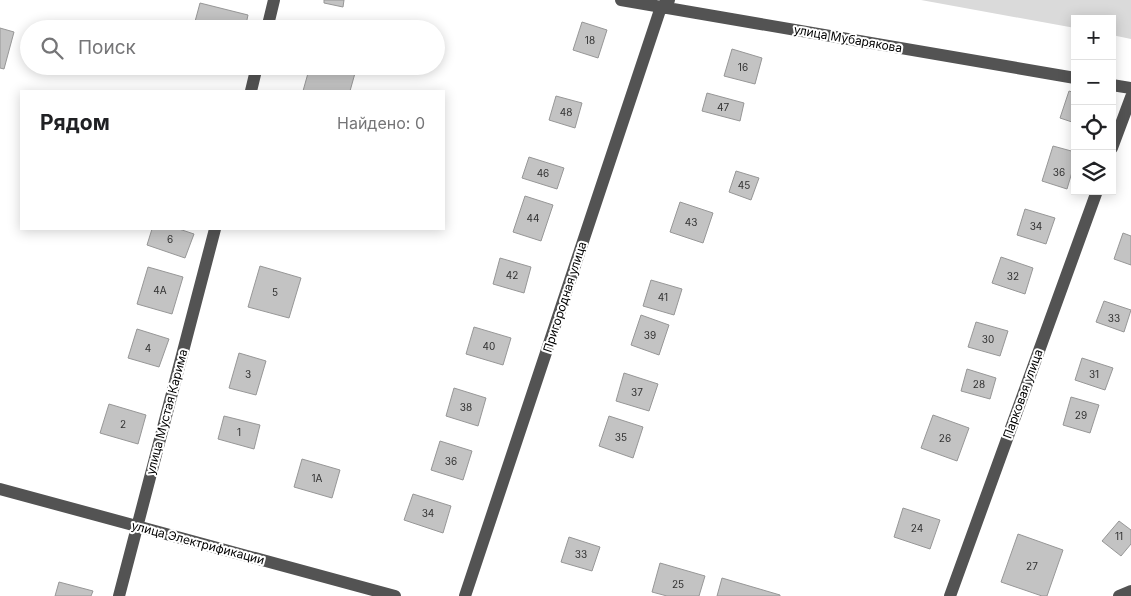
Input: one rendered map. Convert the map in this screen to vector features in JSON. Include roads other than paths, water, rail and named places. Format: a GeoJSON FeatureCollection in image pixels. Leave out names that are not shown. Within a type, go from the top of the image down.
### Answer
{"type":"FeatureCollection","features":[{"type":"Feature","properties":{"kind":"street"},"geometry":{"type":"LineString","coordinates":[[269,20],[274,0]]}},
{"type":"Feature","properties":{"kind":"street","name":"улица Мубарякова"},"geometry":{"type":"LineString","coordinates":[[621,0],[665,4],[1071,77]]}},
{"type":"Feature","properties":{"kind":"street","name":"Пригородная улица"},"geometry":{"type":"LineString","coordinates":[[465,596],[665,4]]}},
{"type":"Feature","properties":{"kind":"street"},"geometry":{"type":"LineString","coordinates":[[251,90],[255,75]]}},
{"type":"Feature","properties":{"kind":"street"},"geometry":{"type":"LineString","coordinates":[[1116,85],[1131,88]]}},
{"type":"Feature","properties":{"kind":"street"},"geometry":{"type":"LineString","coordinates":[[1116,137],[1131,97]]}},
{"type":"Feature","properties":{"kind":"street","name":"Парковая улица"},"geometry":{"type":"LineString","coordinates":[[950,596],[1096,195]]}},
{"type":"Feature","properties":{"kind":"street","name":"улица Мустая Карима"},"geometry":{"type":"LineString","coordinates":[[119,596],[215,230]]}},
{"type":"Feature","properties":{"kind":"street","name":"улица Электрификации"},"geometry":{"type":"LineString","coordinates":[[0,490],[395,596]]}},
{"type":"Feature","properties":{"kind":"street"},"geometry":{"type":"LineString","coordinates":[[1119,596],[1131,591]]}}]}
